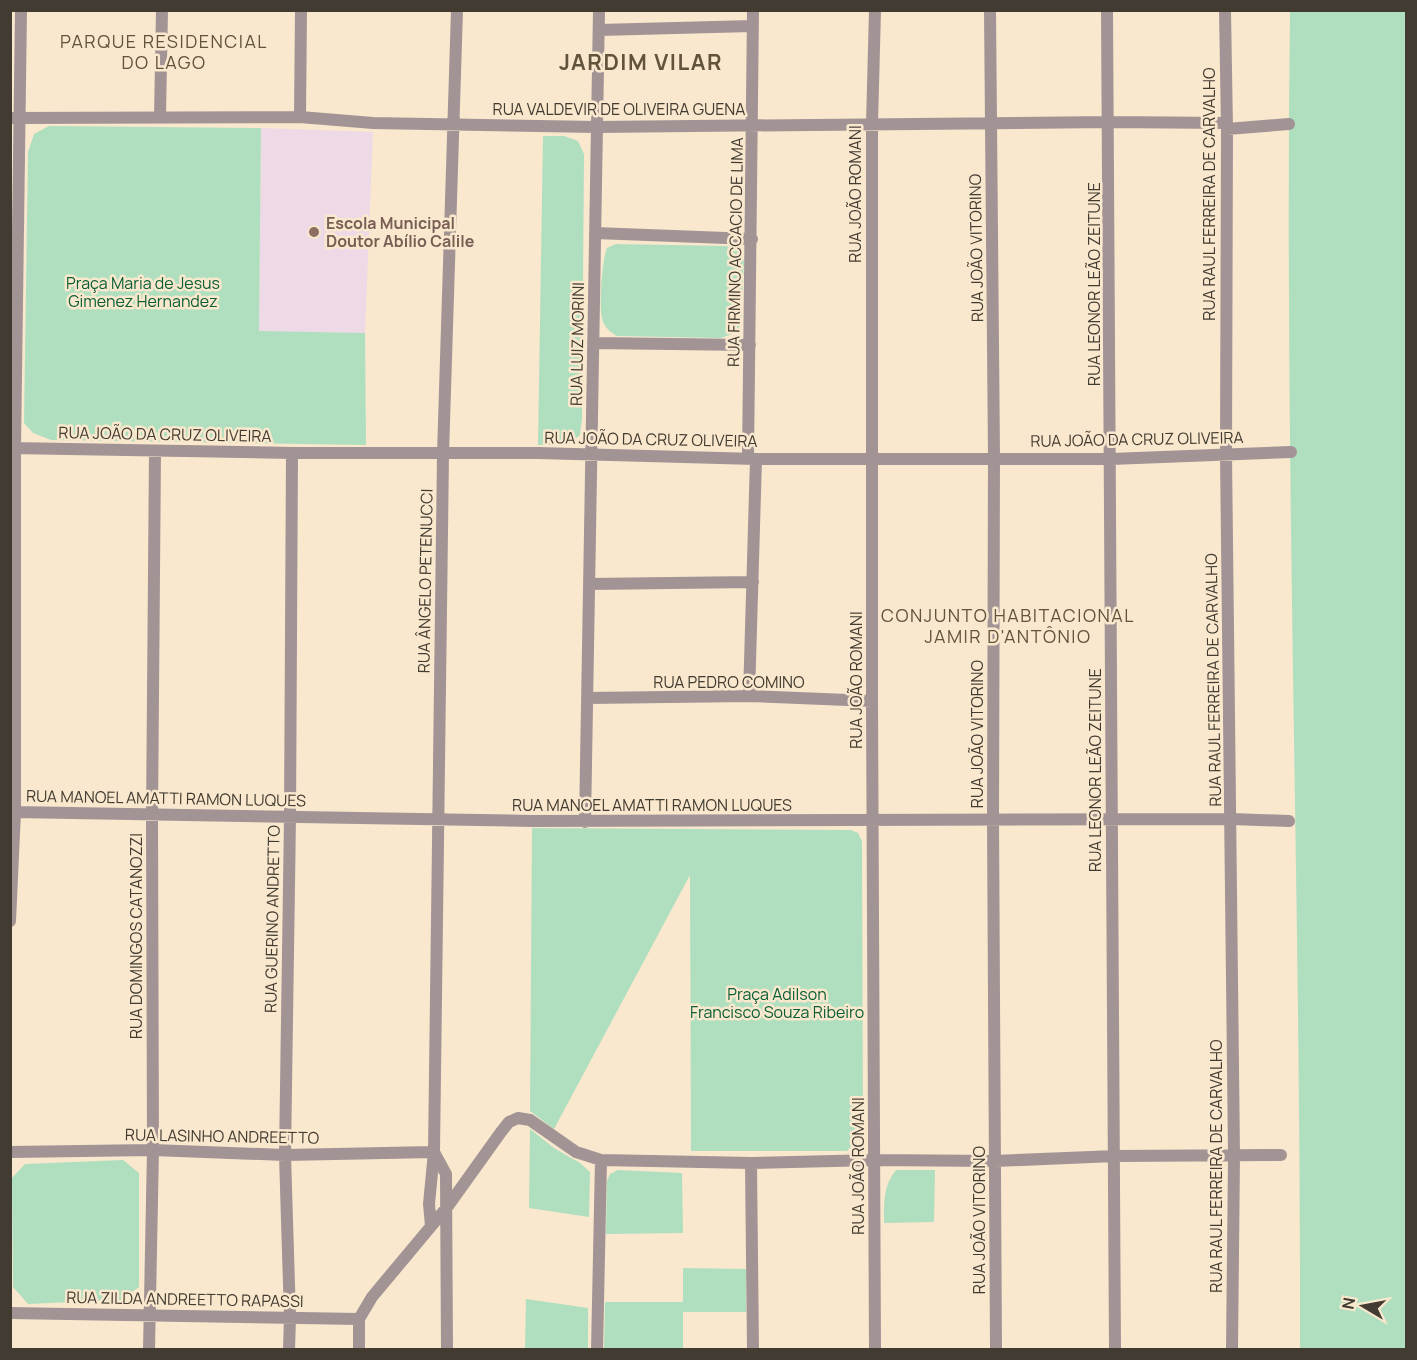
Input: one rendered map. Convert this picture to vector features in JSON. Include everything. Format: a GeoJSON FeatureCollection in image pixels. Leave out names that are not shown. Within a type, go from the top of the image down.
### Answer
{"type":"FeatureCollection","features":[{"type":"Feature","properties":{"kind":"street"},"geometry":{"type":"LineString","coordinates":[[10,921],[15,812],[13,448],[15,118],[21,10]]}},
{"type":"Feature","properties":{"kind":"street"},"geometry":{"type":"LineString","coordinates":[[160,116],[162,10]]}},
{"type":"Feature","properties":{"kind":"street"},"geometry":{"type":"LineString","coordinates":[[300,117],[301,10]]}},
{"type":"Feature","properties":{"kind":"street","name":"RUA ÂNGELO PETENUCCI"},"geometry":{"type":"LineString","coordinates":[[431,1226],[429,1204],[434,1152],[443,454],[457,10]]}},
{"type":"Feature","properties":{"kind":"street","name":"RUA LUIZ MORINI"},"geometry":{"type":"LineString","coordinates":[[585,822],[599,10]]}},
{"type":"Feature","properties":{"kind":"street","name":"RUA FIRMINO ACCACIO DE LIMA"},"geometry":{"type":"LineString","coordinates":[[749,696],[753,582],[750,345],[753,10]]}},
{"type":"Feature","properties":{"kind":"street","name":"RUA JOÃO ROMANI"},"geometry":{"type":"LineString","coordinates":[[875,10],[872,124],[875,1350]]}},
{"type":"Feature","properties":{"kind":"street","name":"RUA JOÃO VITORINO"},"geometry":{"type":"LineString","coordinates":[[990,10],[994,457],[993,820],[996,1350]]}},
{"type":"Feature","properties":{"kind":"street","name":"RUA LEONOR LEÃO ZEITUNE"},"geometry":{"type":"LineString","coordinates":[[1107,10],[1115,1350]]}},
{"type":"Feature","properties":{"kind":"street","name":"RUA RAUL FERREIRA DE CARVALHO"},"geometry":{"type":"LineString","coordinates":[[1225,10],[1226,454],[1232,819],[1234,1155],[1232,1350]]}},
{"type":"Feature","properties":{"kind":"street"},"geometry":{"type":"LineString","coordinates":[[599,30],[752,26]]}},
{"type":"Feature","properties":{"kind":"street","name":"RUA VALDEVIR DE OLIVEIRA GUENA"},"geometry":{"type":"LineString","coordinates":[[15,118],[300,117],[373,123],[597,127],[1109,122],[1227,126],[1288,124]]}},
{"type":"Feature","properties":{"kind":"street"},"geometry":{"type":"LineString","coordinates":[[595,233],[752,239]]}},
{"type":"Feature","properties":{"kind":"street"},"geometry":{"type":"LineString","coordinates":[[593,343],[750,345]]}},
{"type":"Feature","properties":{"kind":"street","name":"RUA JOÃO DA CRUZ OLIVEIRA"},"geometry":{"type":"LineString","coordinates":[[13,448],[292,453],[591,454],[752,459],[994,457],[1111,459],[1292,452]]}},
{"type":"Feature","properties":{"kind":"street","name":"RUA DOMINGOS CATANOZZI"},"geometry":{"type":"LineString","coordinates":[[149,1350],[153,1150],[152,816],[155,451]]}},
{"type":"Feature","properties":{"kind":"street","name":"RUA GUERINO ANDRETTO"},"geometry":{"type":"LineString","coordinates":[[290,1350],[285,1155],[292,453]]}},
{"type":"Feature","properties":{"kind":"street"},"geometry":{"type":"LineString","coordinates":[[589,584],[753,582]]}},
{"type":"Feature","properties":{"kind":"street","name":"RUA PEDRO COMINO"},"geometry":{"type":"LineString","coordinates":[[587,698],[749,696],[872,701]]}},
{"type":"Feature","properties":{"kind":"street","name":"RUA MANOEL AMATTI RAMON LUQUES"},"geometry":{"type":"LineString","coordinates":[[15,812],[585,822],[1232,819],[1289,821]]}},
{"type":"Feature","properties":{"kind":"street"},"geometry":{"type":"LineString","coordinates":[[358,1350],[359,1319],[372,1298],[448,1206],[501,1132],[510,1122],[518,1118],[530,1120],[576,1152],[601,1160],[751,1163],[1281,1155]]}},
{"type":"Feature","properties":{"kind":"street","name":"RUA LASINHO ANDREETTO"},"geometry":{"type":"LineString","coordinates":[[10,1152],[153,1150],[285,1155],[434,1152]]}},
{"type":"Feature","properties":{"kind":"street","name":"RUA ÂNGELO PETENUCCI"},"geometry":{"type":"LineString","coordinates":[[434,1152],[446,1174],[448,1206],[447,1350]]}},
{"type":"Feature","properties":{"kind":"street"},"geometry":{"type":"LineString","coordinates":[[597,1350],[601,1160]]}},
{"type":"Feature","properties":{"kind":"street"},"geometry":{"type":"LineString","coordinates":[[751,1163],[753,1350]]}},
{"type":"Feature","properties":{"kind":"street","name":"RUA ZILDA ANDREETTO RAPASSI"},"geometry":{"type":"LineString","coordinates":[[10,1313],[359,1319]]}},
{"type":"Feature","properties":{"kind":"shaded area","name":"Escola Municipal Doutor Abílio Calile"},"geometry":{"type":"Polygon","coordinates":[[[261,128],[373,132],[365,333],[259,332],[261,128]]]}},
{"type":"Feature","properties":{"kind":"green space"},"geometry":{"type":"Polygon","coordinates":[[[1290,11],[1406,11],[1406,1349],[1300,1349],[1300,1182],[1289,346],[1290,11]]]}},
{"type":"Feature","properties":{"kind":"green space","name":"Praça Maria de Jesus Gimenez Hernandez"},"geometry":{"type":"Polygon","coordinates":[[[49,126],[261,128],[259,331],[365,333],[366,445],[51,440],[33,433],[24,423],[28,152],[34,134],[49,126]]]}},
{"type":"Feature","properties":{"kind":"green space"},"geometry":{"type":"Polygon","coordinates":[[[543,136],[564,136],[578,141],[584,154],[582,419],[580,435],[568,445],[538,445],[543,136]]]}},
{"type":"Feature","properties":{"kind":"green space"},"geometry":{"type":"Polygon","coordinates":[[[616,244],[725,246],[737,249],[744,260],[741,323],[737,332],[721,338],[617,336],[612,333],[602,318],[601,294],[607,248],[616,244]]]}},
{"type":"Feature","properties":{"kind":"green space","name":"Praça Adilson Francisco Souza Ribeiro"},"geometry":{"type":"Polygon","coordinates":[[[532,828],[851,830],[858,833],[862,841],[863,1133],[847,1151],[691,1151],[690,875],[554,1129],[530,1111],[532,828]]]}},
{"type":"Feature","properties":{"kind":"green space"},"geometry":{"type":"Polygon","coordinates":[[[530,1129],[590,1172],[589,1217],[529,1208],[530,1129]]]}},
{"type":"Feature","properties":{"kind":"green space"},"geometry":{"type":"Polygon","coordinates":[[[123,1160],[139,1173],[139,1287],[121,1300],[28,1304],[13,1287],[12,1178],[25,1164],[123,1160]]]}},
{"type":"Feature","properties":{"kind":"green space"},"geometry":{"type":"Polygon","coordinates":[[[618,1170],[682,1173],[683,1233],[606,1234],[607,1181],[610,1174],[618,1170]]]}},
{"type":"Feature","properties":{"kind":"green space"},"geometry":{"type":"Polygon","coordinates":[[[896,1170],[935,1170],[934,1222],[884,1223],[886,1189],[896,1170]]]}},
{"type":"Feature","properties":{"kind":"green space"},"geometry":{"type":"Polygon","coordinates":[[[683,1268],[746,1269],[746,1312],[683,1312],[683,1349],[604,1349],[605,1302],[683,1302],[683,1268]]]}},
{"type":"Feature","properties":{"kind":"green space"},"geometry":{"type":"Polygon","coordinates":[[[526,1299],[588,1308],[588,1349],[525,1349],[526,1299]]]}},
{"type":"Feature","properties":{"kind":"place","name":"Escola Municipal Doutor Abílio Calile"},"geometry":{"type":"Point","coordinates":[314,232]}},
{"type":"Feature","properties":{"kind":"district","name":"PARQUE RESIDENCIAL DO LAGO"},"geometry":{"type":"Point","coordinates":[164,51]}},
{"type":"Feature","properties":{"kind":"district","name":"JARDIM VILAR"},"geometry":{"type":"Point","coordinates":[641,62]}},
{"type":"Feature","properties":{"kind":"district","name":"CONJUNTO HABITACIONAL JAMIR D'ANTÔNIO"},"geometry":{"type":"Point","coordinates":[1008,625]}}]}
